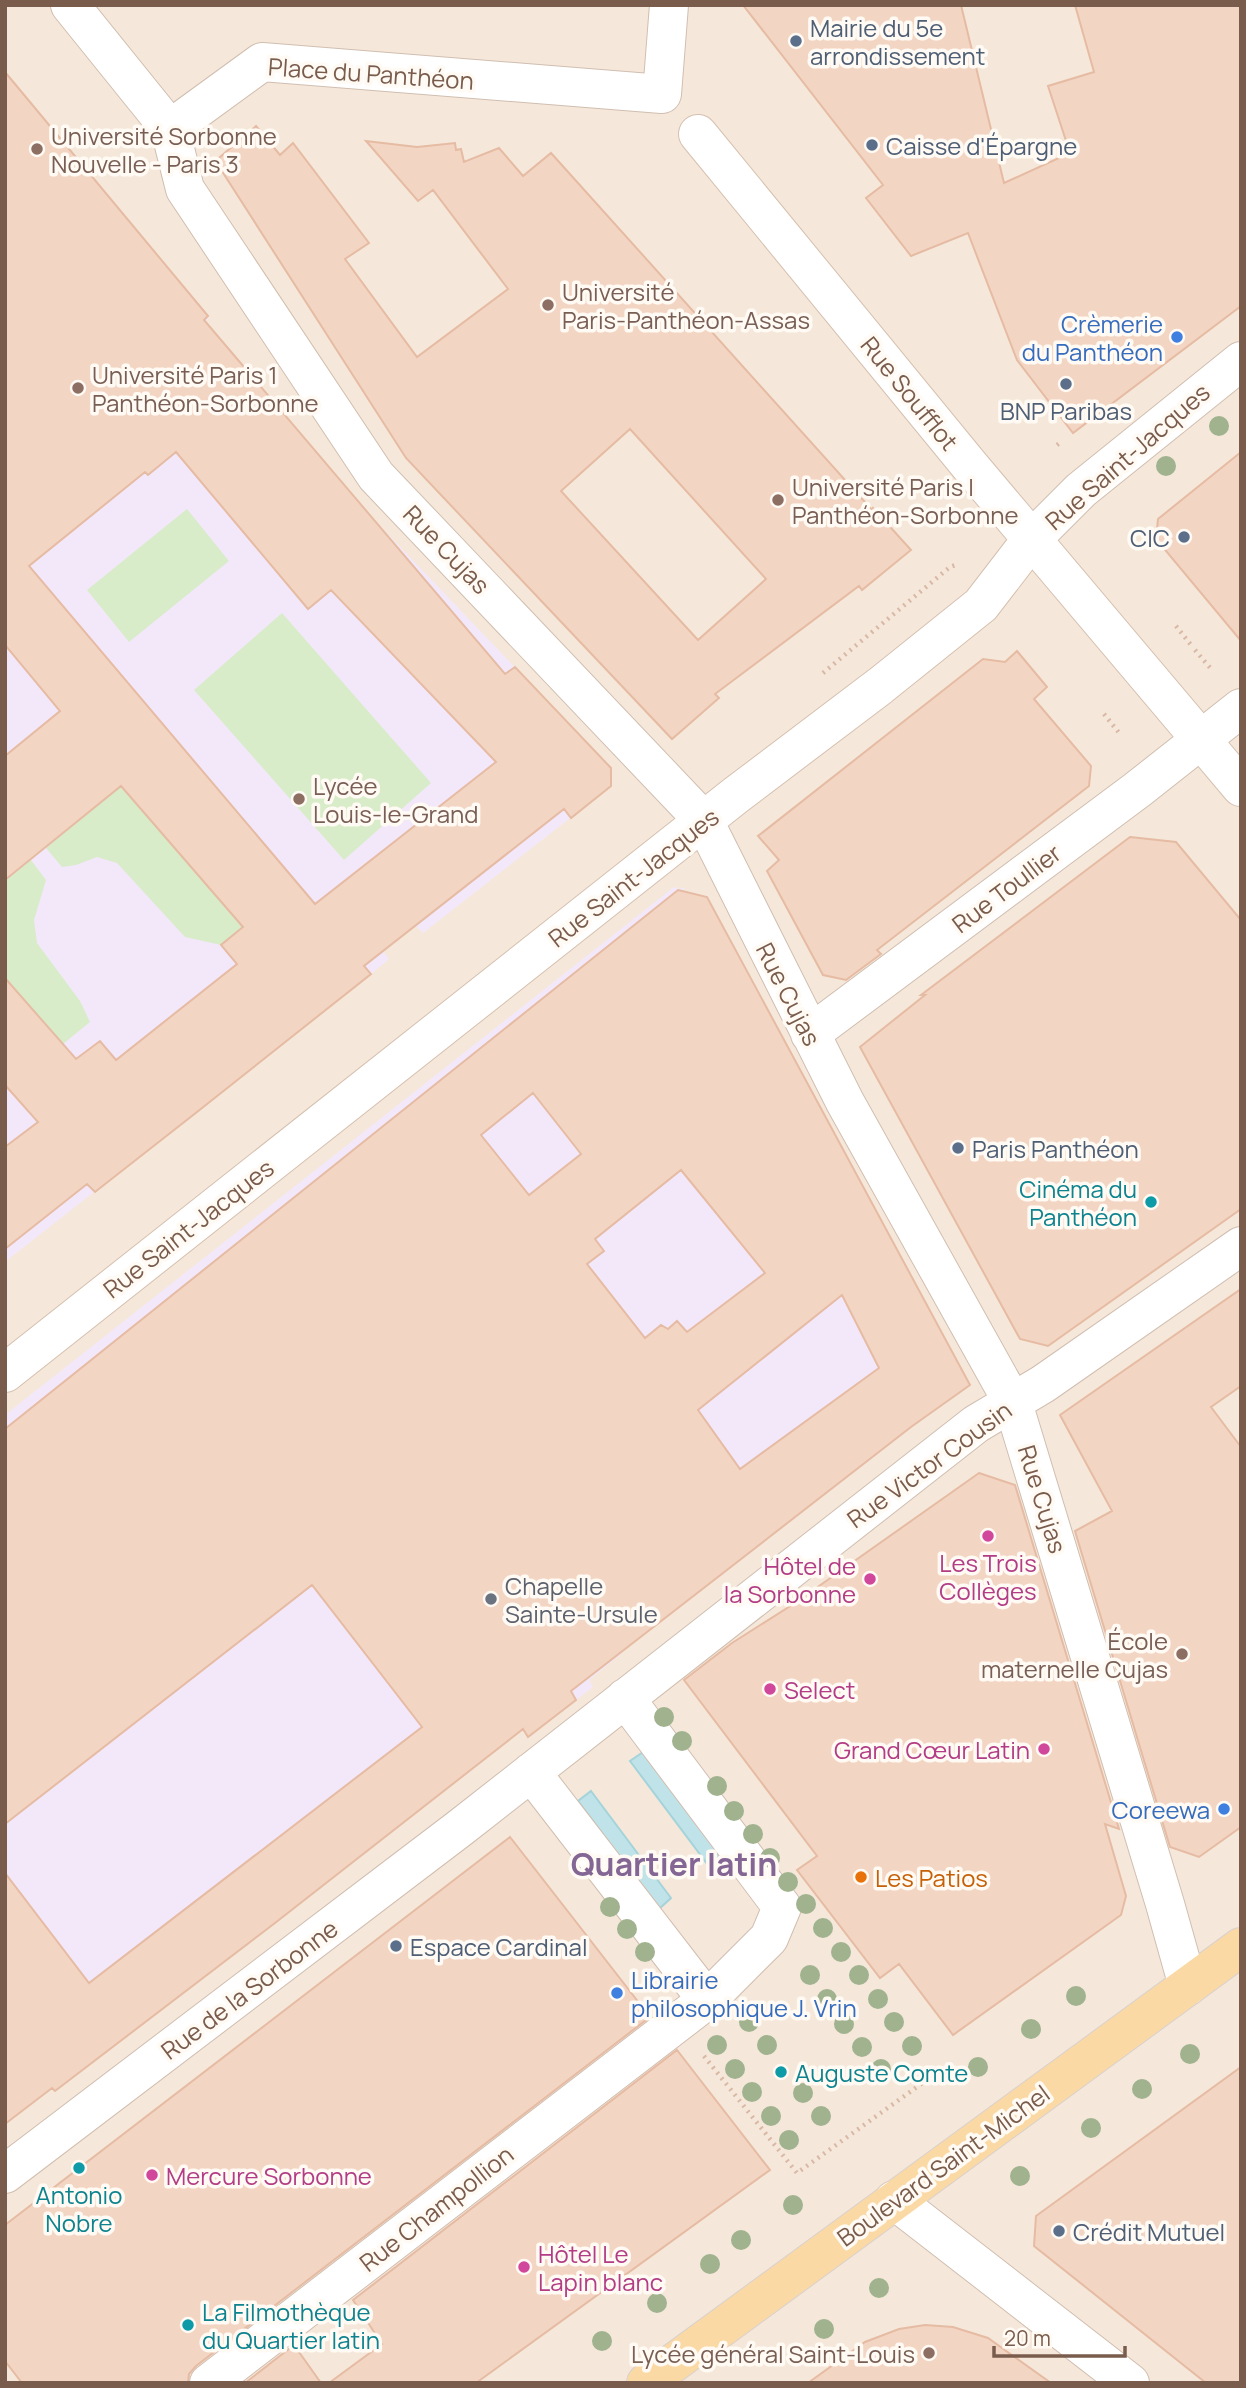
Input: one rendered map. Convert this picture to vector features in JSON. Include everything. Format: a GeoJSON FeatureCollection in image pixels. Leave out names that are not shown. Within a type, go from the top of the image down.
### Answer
{"type":"FeatureCollection","features":[{"type":"Feature","properties":{"kind":"main road","name":"Boulevard Saint-Michel"},"geometry":{"type":"LineString","coordinates":[[646,2383],[1241,1947]]}},
{"type":"Feature","properties":{"kind":"street"},"geometry":{"type":"LineString","coordinates":[[70,5],[170,129]]}},
{"type":"Feature","properties":{"kind":"street"},"geometry":{"type":"LineString","coordinates":[[662,94],[669,5]]}},
{"type":"Feature","properties":{"kind":"street","name":"Place du Panthéon"},"geometry":{"type":"LineString","coordinates":[[170,129],[262,62],[662,94]]}},
{"type":"Feature","properties":{"kind":"street","name":"Rue Soufflot"},"geometry":{"type":"LineString","coordinates":[[662,94],[698,134],[1031,540],[1241,787]]}},
{"type":"Feature","properties":{"kind":"street","name":"Rue Cujas"},"geometry":{"type":"LineString","coordinates":[[170,129],[185,189],[376,475],[704,821],[845,1102],[1013,1403],[1188,1986]]}},
{"type":"Feature","properties":{"kind":"street","name":"Rue Saint-Jacques"},"geometry":{"type":"LineString","coordinates":[[5,1373],[981,605],[1031,540],[1081,490],[1241,360]]}},
{"type":"Feature","properties":{"kind":"street","name":"Rue Toullier"},"geometry":{"type":"LineString","coordinates":[[810,1034],[1241,708]]}},
{"type":"Feature","properties":{"kind":"street","name":"Rue Victor Cousin"},"geometry":{"type":"LineString","coordinates":[[531,1772],[976,1424],[1043,1384],[1241,1246]]}},
{"type":"Feature","properties":{"kind":"street","name":"Rue Champollion"},"geometry":{"type":"LineString","coordinates":[[209,2383],[707,2000],[769,1938],[782,1907],[625,1698]]}},
{"type":"Feature","properties":{"kind":"street"},"geometry":{"type":"LineString","coordinates":[[531,1772],[707,2000]]}},
{"type":"Feature","properties":{"kind":"street","name":"Rue de la Sorbonne"},"geometry":{"type":"LineString","coordinates":[[5,2174],[531,1772]]}},
{"type":"Feature","properties":{"kind":"street"},"geometry":{"type":"LineString","coordinates":[[894,2200],[1130,2383]]}},
{"type":"Feature","properties":{"kind":"path"},"geometry":{"type":"LineString","coordinates":[[1176,626],[1191,645]]}},
{"type":"Feature","properties":{"kind":"path"},"geometry":{"type":"LineString","coordinates":[[1195,650],[1212,670]]}},
{"type":"Feature","properties":{"kind":"path"},"geometry":{"type":"LineString","coordinates":[[1104,714],[1120,734]]}},
{"type":"Feature","properties":{"kind":"path"},"geometry":{"type":"LineString","coordinates":[[704,2055],[797,2173],[942,2069]]}},
{"type":"Feature","properties":{"kind":"shaded area"},"geometry":{"type":"Polygon","coordinates":[[[5,5],[1241,5],[1241,2383],[5,2383],[5,5]]]}},
{"type":"Feature","properties":{"kind":"shaded area","name":"Lycée Louis-le-Grand"},"geometry":{"type":"Polygon","coordinates":[[[5,72],[209,318],[205,322],[362,507],[611,768],[611,786],[423,933],[416,926],[383,951],[389,959],[371,974],[5,1262],[5,72]]]}},
{"type":"Feature","properties":{"kind":"shaded area"},"geometry":{"type":"Polygon","coordinates":[[[674,887],[683,887],[685,892],[707,897],[970,1385],[649,1631],[648,1628],[617,1647],[622,1653],[589,1680],[593,1687],[528,1737],[523,1730],[499,1747],[345,1869],[55,2091],[52,2088],[5,2124],[5,1415],[674,887]]]}},
{"type":"Feature","properties":{"kind":"green space"},"geometry":{"type":"Polygon","coordinates":[[[187,509],[229,561],[129,642],[87,590],[187,509]]]}},
{"type":"Feature","properties":{"kind":"green space"},"geometry":{"type":"Polygon","coordinates":[[[282,613],[431,783],[344,860],[194,690],[282,613]]]}},
{"type":"Feature","properties":{"kind":"green space"},"geometry":{"type":"Polygon","coordinates":[[[121,786],[243,927],[221,945],[185,937],[117,863],[97,857],[62,867],[46,848],[121,786]]]}},
{"type":"Feature","properties":{"kind":"green space"},"geometry":{"type":"Polygon","coordinates":[[[31,860],[46,880],[34,920],[37,943],[80,1001],[90,1022],[63,1044],[5,978],[5,881],[31,860]]]}},
{"type":"Feature","properties":{"kind":"water"},"geometry":{"type":"Polygon","coordinates":[[[643,1752],[724,1859],[711,1869],[630,1761],[643,1752]]]}},
{"type":"Feature","properties":{"kind":"water"},"geometry":{"type":"Polygon","coordinates":[[[591,1791],[671,1898],[659,1909],[578,1801],[591,1791]]]}},
{"type":"Feature","properties":{"kind":"building"},"geometry":{"type":"Polygon","coordinates":[[[743,5],[961,5],[1004,183],[1070,153],[1048,86],[1094,72],[1075,5],[1241,5],[1241,306],[1073,433],[1017,360],[968,233],[911,256],[866,198],[883,185],[743,5]]]}},
{"type":"Feature","properties":{"kind":"building"},"geometry":{"type":"Polygon","coordinates":[[[5,72],[208,316],[204,320],[505,674],[515,667],[611,768],[611,786],[571,818],[564,809],[364,966],[371,974],[197,1112],[95,1192],[87,1184],[5,1249],[5,1147],[38,1122],[5,1085],[5,978],[76,1059],[100,1041],[116,1060],[237,964],[221,945],[243,927],[121,786],[5,880],[5,756],[60,711],[5,645],[5,72]],[[176,452],[148,475],[145,472],[29,566],[315,904],[496,762],[331,590],[308,609],[176,452]]]}},
{"type":"Feature","properties":{"kind":"building","name":"Université Paris I Panthéon-Sorbonne"},"geometry":{"type":"Polygon","coordinates":[[[256,126],[280,155],[293,143],[369,243],[345,259],[417,357],[508,289],[433,190],[418,201],[366,141],[417,147],[455,143],[456,150],[461,149],[464,162],[499,148],[523,176],[551,153],[911,550],[862,590],[859,586],[715,694],[719,698],[672,739],[406,458],[218,165],[222,162],[219,158],[256,126]],[[630,429],[561,491],[698,640],[766,579],[630,429]]]}},
{"type":"Feature","properties":{"kind":"building"},"geometry":{"type":"Polygon","coordinates":[[[1241,452],[1241,641],[1156,539],[1158,519],[1241,452]]]}},
{"type":"Feature","properties":{"kind":"building"},"geometry":{"type":"Polygon","coordinates":[[[1017,651],[1047,687],[1034,699],[1091,766],[1089,786],[877,950],[881,954],[846,980],[823,975],[767,871],[779,860],[758,836],[983,659],[1005,662],[1017,651]]]}},
{"type":"Feature","properties":{"kind":"building"},"geometry":{"type":"Polygon","coordinates":[[[1130,837],[1176,842],[1241,920],[1241,1209],[1048,1346],[1020,1339],[860,1047],[925,995],[921,995],[1130,837]]]}},
{"type":"Feature","properties":{"kind":"building"},"geometry":{"type":"Polygon","coordinates":[[[678,890],[707,897],[970,1385],[911,1427],[571,1691],[576,1700],[528,1737],[523,1729],[55,2091],[52,2088],[5,2124],[5,1873],[89,1983],[422,1727],[312,1585],[5,1824],[5,1429],[678,890]],[[533,1093],[481,1135],[529,1195],[581,1154],[533,1093]],[[681,1170],[595,1239],[604,1251],[587,1264],[645,1338],[661,1325],[668,1329],[677,1321],[687,1332],[765,1273],[681,1170]],[[842,1295],[698,1410],[740,1469],[879,1368],[842,1295]]]}},
{"type":"Feature","properties":{"kind":"building"},"geometry":{"type":"Polygon","coordinates":[[[1241,1289],[1241,1386],[1211,1407],[1241,1447],[1241,1827],[1199,1857],[1170,1847],[1075,1531],[1112,1511],[1060,1415],[1241,1289]]]}},
{"type":"Feature","properties":{"kind":"building"},"geometry":{"type":"Polygon","coordinates":[[[979,1473],[1015,1485],[1119,1829],[1105,1824],[1126,1896],[1121,1915],[953,2035],[899,1964],[880,1978],[797,1870],[817,1856],[684,1680],[732,1643],[795,1603],[979,1473]]]}},
{"type":"Feature","properties":{"kind":"building"},"geometry":{"type":"Polygon","coordinates":[[[510,1837],[650,2017],[196,2366],[189,2374],[188,2383],[22,2383],[5,2361],[5,2225],[510,1837]]]}},
{"type":"Feature","properties":{"kind":"building"},"geometry":{"type":"Polygon","coordinates":[[[677,2050],[770,2170],[476,2383],[329,2383],[382,2344],[353,2300],[677,2050]]]}},
{"type":"Feature","properties":{"kind":"building"},"geometry":{"type":"Polygon","coordinates":[[[1241,2067],[1241,2383],[1206,2383],[1034,2246],[1036,2216],[1241,2067]]]}},
{"type":"Feature","properties":{"kind":"building","name":"Lycée général Saint-Louis"},"geometry":{"type":"Polygon","coordinates":[[[925,2325],[953,2327],[988,2338],[1051,2383],[808,2383],[865,2342],[899,2329],[925,2325]]]}},
{"type":"Feature","properties":{"kind":"building"},"geometry":{"type":"Polygon","coordinates":[[[294,2345],[321,2383],[245,2383],[294,2345]]]}},
{"type":"Feature","properties":{"kind":"place","name":"Mairie du 5e arrondissement"},"geometry":{"type":"Point","coordinates":[796,41]}},
{"type":"Feature","properties":{"kind":"place","name":"Caisse d'Épargne"},"geometry":{"type":"Point","coordinates":[872,145]}},
{"type":"Feature","properties":{"kind":"place","name":"Université Sorbonne Nouvelle - Paris 3"},"geometry":{"type":"Point","coordinates":[37,149]}},
{"type":"Feature","properties":{"kind":"place","name":"Université Paris-Panthéon-Assas"},"geometry":{"type":"Point","coordinates":[548,305]}},
{"type":"Feature","properties":{"kind":"place","name":"Crèmerie du Panthéon"},"geometry":{"type":"Point","coordinates":[1177,337]}},
{"type":"Feature","properties":{"kind":"place","name":"BNP Paribas"},"geometry":{"type":"Point","coordinates":[1066,384]}},
{"type":"Feature","properties":{"kind":"place","name":"Université Paris 1 Panthéon-Sorbonne"},"geometry":{"type":"Point","coordinates":[78,388]}},
{"type":"Feature","properties":{"kind":"place","name":"Université Paris I Panthéon-Sorbonne"},"geometry":{"type":"Point","coordinates":[778,500]}},
{"type":"Feature","properties":{"kind":"place","name":"CIC"},"geometry":{"type":"Point","coordinates":[1184,537]}},
{"type":"Feature","properties":{"kind":"place","name":"Lycée Louis-le-Grand"},"geometry":{"type":"Point","coordinates":[299,799]}},
{"type":"Feature","properties":{"kind":"place","name":"Paris Panthéon"},"geometry":{"type":"Point","coordinates":[958,1148]}},
{"type":"Feature","properties":{"kind":"place","name":"Cinéma du Panthéon"},"geometry":{"type":"Point","coordinates":[1151,1202]}},
{"type":"Feature","properties":{"kind":"place","name":"Les Trois Collèges"},"geometry":{"type":"Point","coordinates":[988,1536]}},
{"type":"Feature","properties":{"kind":"place","name":"Hôtel de la Sorbonne"},"geometry":{"type":"Point","coordinates":[870,1579]}},
{"type":"Feature","properties":{"kind":"place","name":"Chapelle Sainte-Ursule"},"geometry":{"type":"Point","coordinates":[491,1599]}},
{"type":"Feature","properties":{"kind":"place","name":"École maternelle Cujas"},"geometry":{"type":"Point","coordinates":[1182,1654]}},
{"type":"Feature","properties":{"kind":"place","name":"Select"},"geometry":{"type":"Point","coordinates":[770,1689]}},
{"type":"Feature","properties":{"kind":"place","name":"Grand Cœur Latin"},"geometry":{"type":"Point","coordinates":[1044,1749]}},
{"type":"Feature","properties":{"kind":"place","name":"Coreewa"},"geometry":{"type":"Point","coordinates":[1224,1809]}},
{"type":"Feature","properties":{"kind":"place","name":"Les Patios"},"geometry":{"type":"Point","coordinates":[861,1877]}},
{"type":"Feature","properties":{"kind":"place","name":"Espace Cardinal"},"geometry":{"type":"Point","coordinates":[396,1946]}},
{"type":"Feature","properties":{"kind":"place","name":"Librairie philosophique J. Vrin"},"geometry":{"type":"Point","coordinates":[617,1993]}},
{"type":"Feature","properties":{"kind":"place","name":"Auguste Comte"},"geometry":{"type":"Point","coordinates":[781,2072]}},
{"type":"Feature","properties":{"kind":"place","name":"Antonio Nobre"},"geometry":{"type":"Point","coordinates":[79,2168]}},
{"type":"Feature","properties":{"kind":"place","name":"Mercure Sorbonne"},"geometry":{"type":"Point","coordinates":[152,2175]}},
{"type":"Feature","properties":{"kind":"place","name":"Crédit Mutuel"},"geometry":{"type":"Point","coordinates":[1059,2231]}},
{"type":"Feature","properties":{"kind":"place","name":"Hôtel Le Lapin blanc"},"geometry":{"type":"Point","coordinates":[524,2267]}},
{"type":"Feature","properties":{"kind":"place","name":"La Filmothèque du Quartier latin"},"geometry":{"type":"Point","coordinates":[188,2325]}},
{"type":"Feature","properties":{"kind":"place","name":"Lycée général Saint-Louis"},"geometry":{"type":"Point","coordinates":[929,2353]}},
{"type":"Feature","properties":{"kind":"district","name":"Quartier latin"},"geometry":{"type":"Point","coordinates":[674,1864]}}]}
